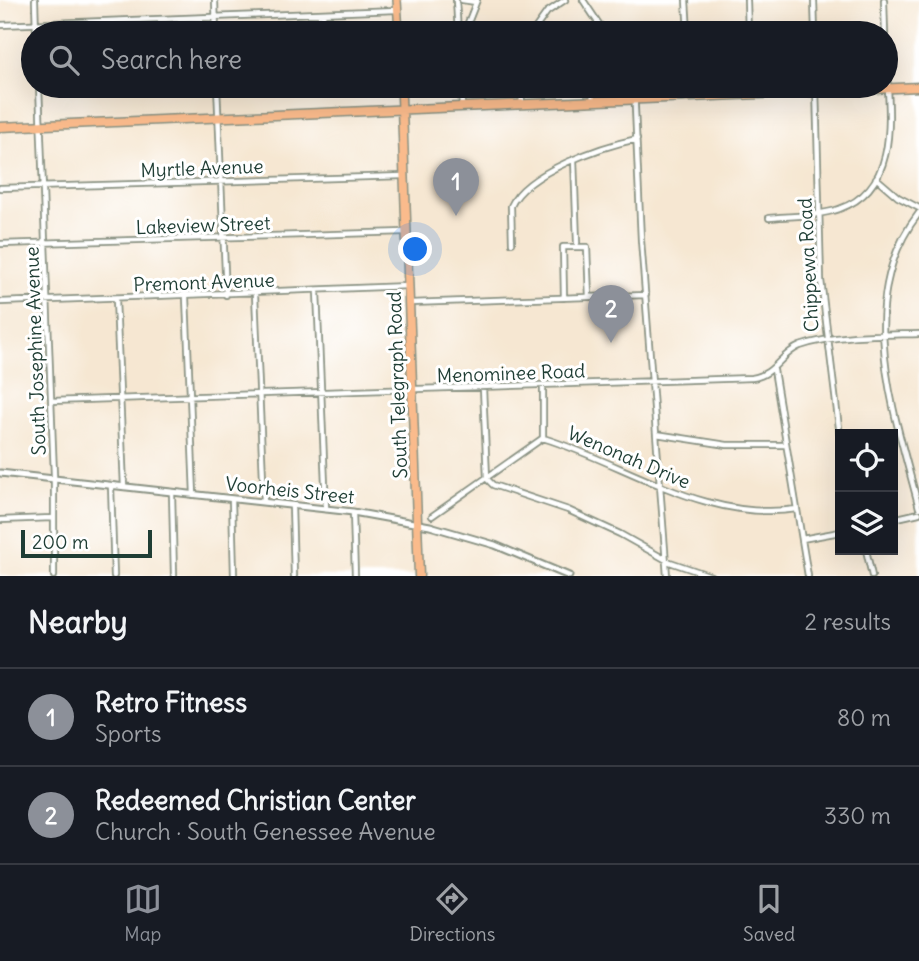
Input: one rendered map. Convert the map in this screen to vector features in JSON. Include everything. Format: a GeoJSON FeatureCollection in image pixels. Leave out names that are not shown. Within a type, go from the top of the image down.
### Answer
{"type":"FeatureCollection","features":[{"type":"Feature","properties":{"kind":"highway"},"geometry":{"type":"LineString","coordinates":[[898,88],[919,87]]}},
{"type":"Feature","properties":{"kind":"highway"},"geometry":{"type":"LineString","coordinates":[[0,127],[648,98]]}},
{"type":"Feature","properties":{"kind":"highway","name":"South Telegraph Road"},"geometry":{"type":"LineString","coordinates":[[402,109],[419,576]]}},
{"type":"Feature","properties":{"kind":"main road"},"geometry":{"type":"LineString","coordinates":[[397,0],[398,21]]}},
{"type":"Feature","properties":{"kind":"main road"},"geometry":{"type":"LineString","coordinates":[[402,98],[402,109]]}},
{"type":"Feature","properties":{"kind":"street"},"geometry":{"type":"LineString","coordinates":[[35,0],[36,21]]}},
{"type":"Feature","properties":{"kind":"street"},"geometry":{"type":"LineString","coordinates":[[215,0],[215,21]]}},
{"type":"Feature","properties":{"kind":"street"},"geometry":{"type":"LineString","coordinates":[[456,0],[457,21]]}},
{"type":"Feature","properties":{"kind":"street"},"geometry":{"type":"LineString","coordinates":[[462,0],[476,1],[468,21]]}},
{"type":"Feature","properties":{"kind":"street"},"geometry":{"type":"LineString","coordinates":[[541,21],[547,12],[565,0]]}},
{"type":"Feature","properties":{"kind":"street"},"geometry":{"type":"LineString","coordinates":[[583,0],[597,21]]}},
{"type":"Feature","properties":{"kind":"street"},"geometry":{"type":"LineString","coordinates":[[686,0],[687,21]]}},
{"type":"Feature","properties":{"kind":"street"},"geometry":{"type":"LineString","coordinates":[[747,0],[748,21]]}},
{"type":"Feature","properties":{"kind":"street"},"geometry":{"type":"LineString","coordinates":[[814,0],[815,21]]}},
{"type":"Feature","properties":{"kind":"street"},"geometry":{"type":"LineString","coordinates":[[884,0],[885,21]]}},
{"type":"Feature","properties":{"kind":"street"},"geometry":{"type":"LineString","coordinates":[[113,21],[398,10]]}},
{"type":"Feature","properties":{"kind":"street"},"geometry":{"type":"LineString","coordinates":[[323,13],[323,21]]}},
{"type":"Feature","properties":{"kind":"street"},"geometry":{"type":"LineString","coordinates":[[0,25],[21,24]]}},
{"type":"Feature","properties":{"kind":"street","name":"South Josephine Avenue"},"geometry":{"type":"LineString","coordinates":[[40,98],[51,401],[54,576]]}},
{"type":"Feature","properties":{"kind":"street"},"geometry":{"type":"LineString","coordinates":[[217,98],[226,295]]}},
{"type":"Feature","properties":{"kind":"street"},"geometry":{"type":"LineString","coordinates":[[462,98],[462,106]]}},
{"type":"Feature","properties":{"kind":"street"},"geometry":{"type":"LineString","coordinates":[[522,98],[522,104]]}},
{"type":"Feature","properties":{"kind":"street","name":"Chippewa Road"},"geometry":{"type":"LineString","coordinates":[[817,98],[819,213],[826,342],[839,429]]}},
{"type":"Feature","properties":{"kind":"street"},"geometry":{"type":"LineString","coordinates":[[769,218],[819,213],[853,203],[876,178],[889,142],[887,98]]}},
{"type":"Feature","properties":{"kind":"street"},"geometry":{"type":"LineString","coordinates":[[635,99],[646,295],[667,576]]}},
{"type":"Feature","properties":{"kind":"street"},"geometry":{"type":"LineString","coordinates":[[512,243],[511,208],[514,200],[540,179],[574,159],[606,146],[637,139]]}},
{"type":"Feature","properties":{"kind":"street"},"geometry":{"type":"LineString","coordinates":[[574,159],[577,243]]}},
{"type":"Feature","properties":{"kind":"street","name":"Myrtle Avenue"},"geometry":{"type":"LineString","coordinates":[[0,188],[404,176]]}},
{"type":"Feature","properties":{"kind":"street"},"geometry":{"type":"LineString","coordinates":[[876,178],[900,199],[919,208]]}},
{"type":"Feature","properties":{"kind":"street"},"geometry":{"type":"LineString","coordinates":[[898,517],[919,510],[897,421],[884,336],[883,303],[889,270],[901,240],[919,213]]}},
{"type":"Feature","properties":{"kind":"street","name":"Lakeview Street"},"geometry":{"type":"LineString","coordinates":[[0,244],[406,232]]}},
{"type":"Feature","properties":{"kind":"street"},"geometry":{"type":"LineString","coordinates":[[564,298],[563,247],[587,247],[589,297]]}},
{"type":"Feature","properties":{"kind":"street","name":"Premont Avenue"},"geometry":{"type":"LineString","coordinates":[[0,302],[409,286]]}},
{"type":"Feature","properties":{"kind":"street"},"geometry":{"type":"LineString","coordinates":[[317,291],[326,509]]}},
{"type":"Feature","properties":{"kind":"street"},"geometry":{"type":"LineString","coordinates":[[255,294],[264,502]]}},
{"type":"Feature","properties":{"kind":"street"},"geometry":{"type":"LineString","coordinates":[[410,303],[646,295]]}},
{"type":"Feature","properties":{"kind":"street"},"geometry":{"type":"LineString","coordinates":[[186,296],[194,495]]}},
{"type":"Feature","properties":{"kind":"street"},"geometry":{"type":"LineString","coordinates":[[116,299],[124,487]]}},
{"type":"Feature","properties":{"kind":"street","name":"Menominee Road"},"geometry":{"type":"LineString","coordinates":[[51,401],[755,378],[774,370],[798,348],[826,342],[919,334]]}},
{"type":"Feature","properties":{"kind":"street"},"geometry":{"type":"LineString","coordinates":[[774,370],[808,576]]}},
{"type":"Feature","properties":{"kind":"street"},"geometry":{"type":"LineString","coordinates":[[543,386],[543,438]]}},
{"type":"Feature","properties":{"kind":"street"},"geometry":{"type":"LineString","coordinates":[[483,388],[486,479],[493,485],[588,518],[666,560],[711,576]]}},
{"type":"Feature","properties":{"kind":"street"},"geometry":{"type":"LineString","coordinates":[[656,434],[727,445],[786,445]]}},
{"type":"Feature","properties":{"kind":"street","name":"Wenonah Drive"},"geometry":{"type":"LineString","coordinates":[[432,516],[543,438],[604,459],[704,503],[736,511],[762,513],[797,509]]}},
{"type":"Feature","properties":{"kind":"street","name":"Voorheis Street"},"geometry":{"type":"LineString","coordinates":[[0,473],[326,509],[417,524],[495,545],[569,576]]}},
{"type":"Feature","properties":{"kind":"street"},"geometry":{"type":"LineString","coordinates":[[111,486],[114,576]]}},
{"type":"Feature","properties":{"kind":"street"},"geometry":{"type":"LineString","coordinates":[[172,493],[174,576]]}},
{"type":"Feature","properties":{"kind":"street"},"geometry":{"type":"LineString","coordinates":[[232,499],[234,576]]}},
{"type":"Feature","properties":{"kind":"street"},"geometry":{"type":"LineString","coordinates":[[292,505],[294,576]]}},
{"type":"Feature","properties":{"kind":"street"},"geometry":{"type":"LineString","coordinates":[[352,513],[355,576]]}},
{"type":"Feature","properties":{"kind":"street"},"geometry":{"type":"LineString","coordinates":[[0,520],[52,518]]}},
{"type":"Feature","properties":{"kind":"street"},"geometry":{"type":"LineString","coordinates":[[802,539],[835,533]]}},
{"type":"Feature","properties":{"kind":"street"},"geometry":{"type":"LineString","coordinates":[[867,555],[872,576]]}},
{"type":"Feature","properties":{"kind":"place","name":"Retro Fitness"},"geometry":{"type":"Point","coordinates":[456,216]}},
{"type":"Feature","properties":{"kind":"place","name":"Redeemed Christian Center"},"geometry":{"type":"Point","coordinates":[611,343]}}]}
